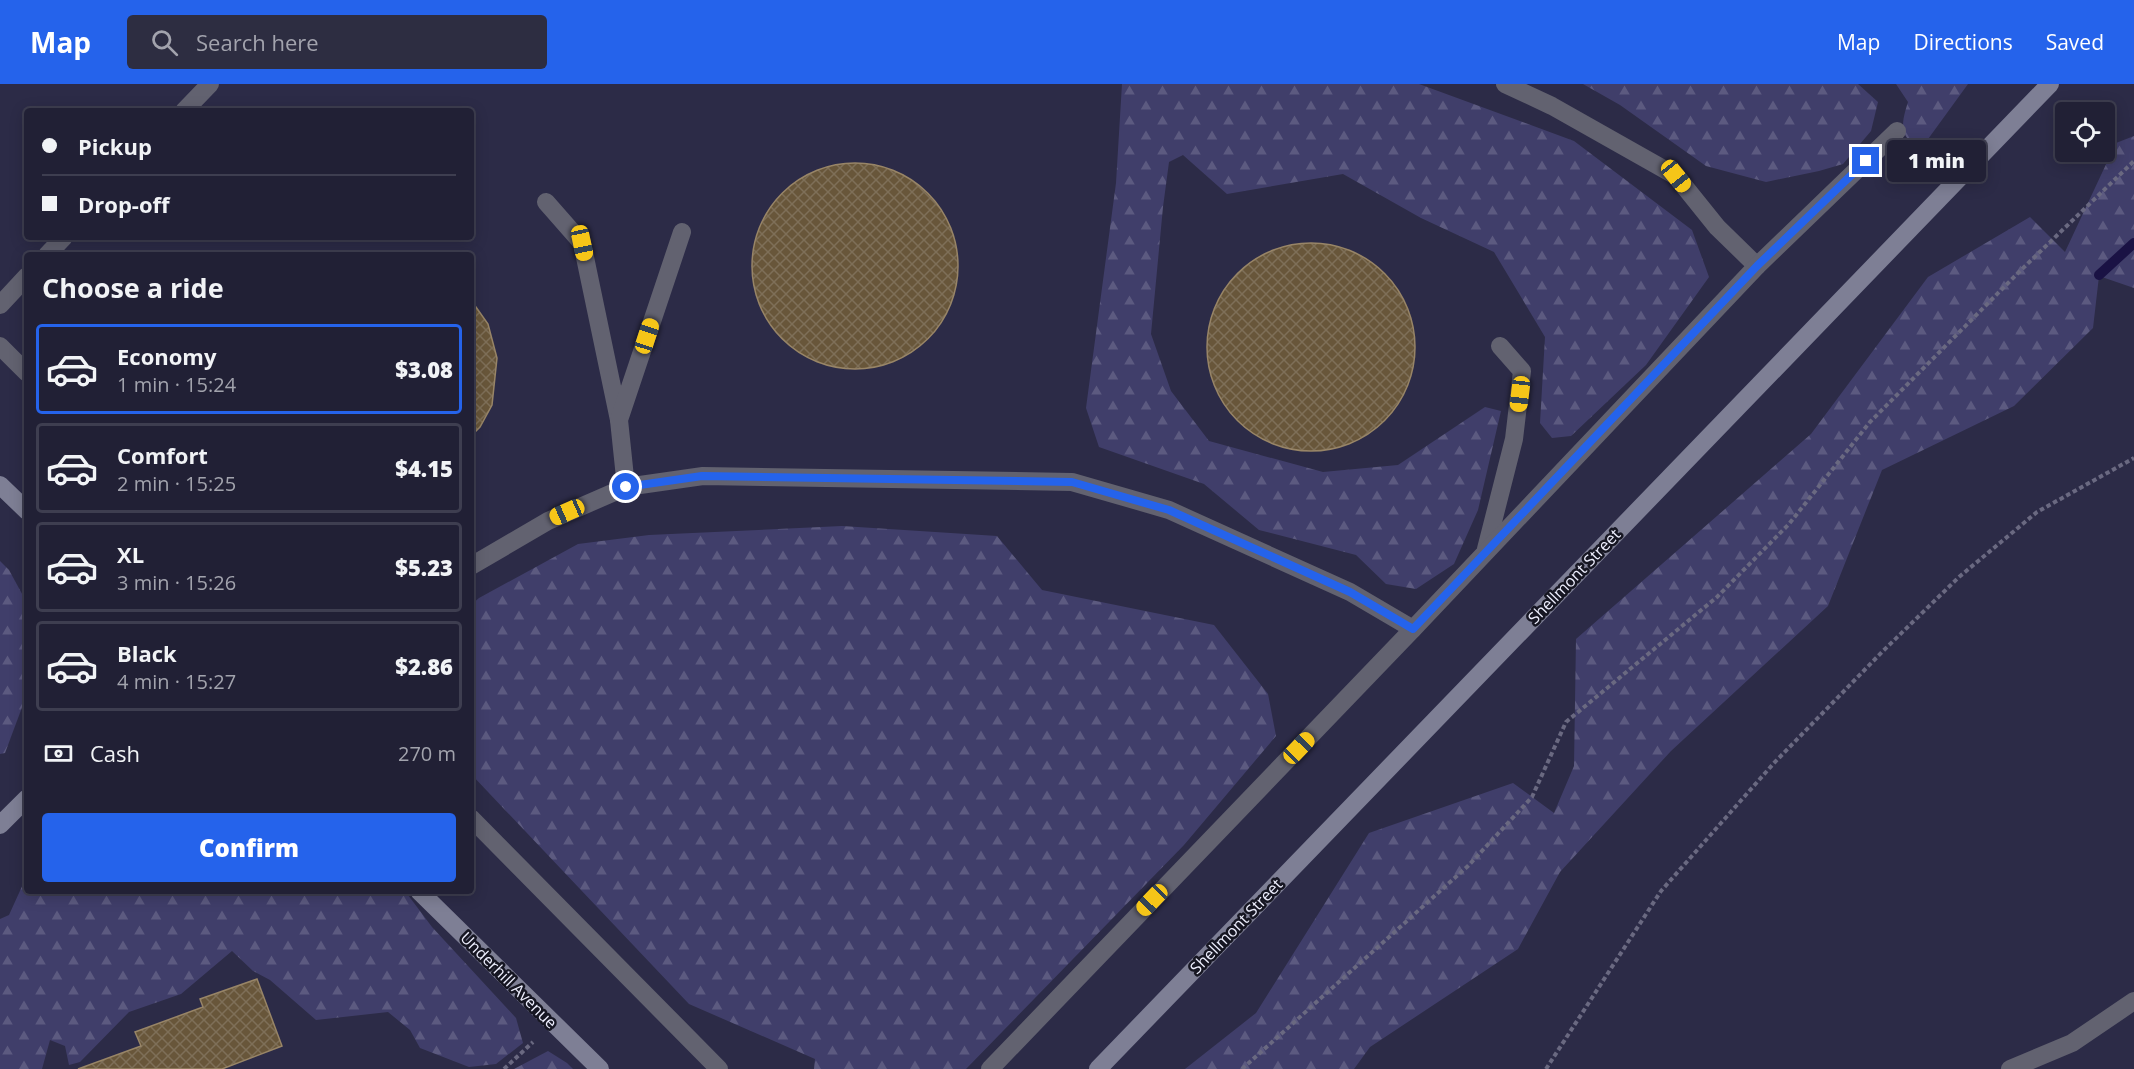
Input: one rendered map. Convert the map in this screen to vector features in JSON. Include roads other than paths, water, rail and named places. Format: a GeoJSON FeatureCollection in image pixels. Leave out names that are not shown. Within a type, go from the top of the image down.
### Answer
{"type":"FeatureCollection","features":[{"type":"Feature","properties":{"kind":"street","name":"Shellmont Street"},"geometry":{"type":"LineString","coordinates":[[1098,1069],[2050,84]]}},
{"type":"Feature","properties":{"kind":"street"},"geometry":{"type":"LineString","coordinates":[[0,485],[24,508]]}},
{"type":"Feature","properties":{"kind":"street"},"geometry":{"type":"LineString","coordinates":[[14,811],[24,793]]}},
{"type":"Feature","properties":{"kind":"street"},"geometry":{"type":"LineString","coordinates":[[0,825],[24,801]]}},
{"type":"Feature","properties":{"kind":"street","name":"Underhill Avenue"},"geometry":{"type":"LineString","coordinates":[[422,894],[600,1069]]}},
{"type":"Feature","properties":{"kind":"lane"},"geometry":{"type":"LineString","coordinates":[[187,108],[210,84]]}},
{"type":"Feature","properties":{"kind":"lane"},"geometry":{"type":"LineString","coordinates":[[1504,84],[1552,106],[1676,176],[1717,227],[1757,266]]}},
{"type":"Feature","properties":{"kind":"lane"},"geometry":{"type":"LineString","coordinates":[[990,1069],[1413,629],[1757,266],[1897,130]]}},
{"type":"Feature","properties":{"kind":"lane"},"geometry":{"type":"LineString","coordinates":[[546,202],[582,243],[619,420],[626,487]]}},
{"type":"Feature","properties":{"kind":"lane"},"geometry":{"type":"LineString","coordinates":[[619,420],[682,232]]}},
{"type":"Feature","properties":{"kind":"lane"},"geometry":{"type":"LineString","coordinates":[[50,252],[61,240]]}},
{"type":"Feature","properties":{"kind":"lane"},"geometry":{"type":"LineString","coordinates":[[0,305],[24,279]]}},
{"type":"Feature","properties":{"kind":"lane"},"geometry":{"type":"LineString","coordinates":[[0,346],[24,370]]}},
{"type":"Feature","properties":{"kind":"lane"},"geometry":{"type":"LineString","coordinates":[[1485,551],[1514,439],[1522,371],[1500,346]]}},
{"type":"Feature","properties":{"kind":"lane"},"geometry":{"type":"LineString","coordinates":[[474,564],[548,521],[626,487],[702,476],[1072,482],[1169,510],[1350,592],[1413,629]]}},
{"type":"Feature","properties":{"kind":"lane"},"geometry":{"type":"LineString","coordinates":[[474,821],[719,1069]]}},
{"type":"Feature","properties":{"kind":"lane"},"geometry":{"type":"LineString","coordinates":[[2010,1069],[2072,1043],[2134,1001]]}},
{"type":"Feature","properties":{"kind":"waterway"},"geometry":{"type":"LineString","coordinates":[[2099,275],[2134,243]]}}]}
